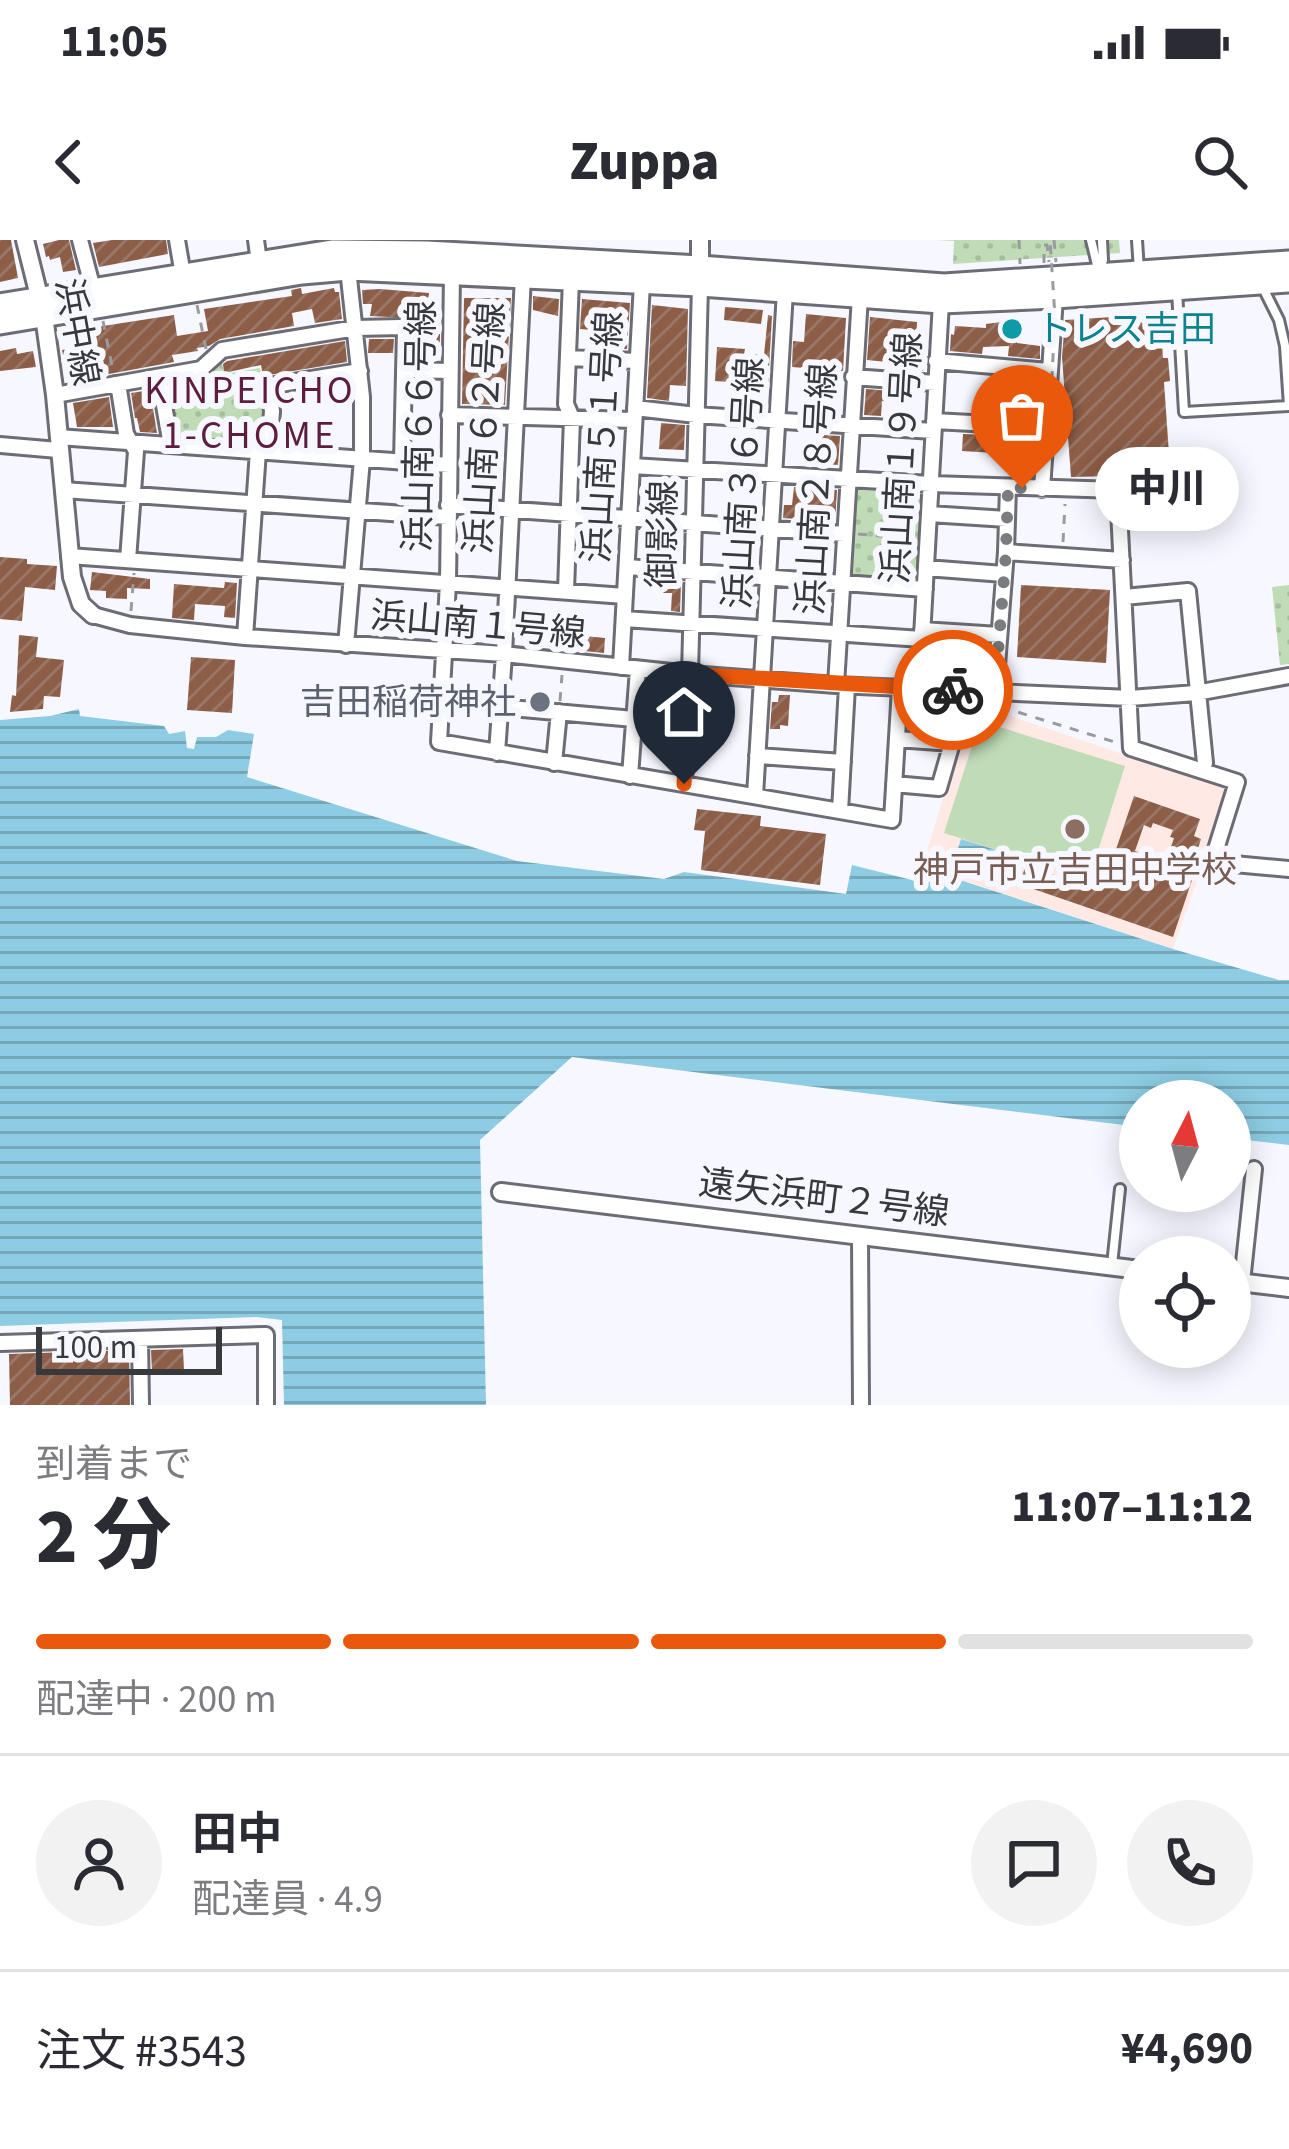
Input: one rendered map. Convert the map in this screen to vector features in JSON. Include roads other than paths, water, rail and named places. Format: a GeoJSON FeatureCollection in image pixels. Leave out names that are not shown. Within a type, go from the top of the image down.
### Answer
{"type":"FeatureCollection","features":[{"type":"Feature","properties":{"kind":"main road"},"geometry":{"type":"LineString","coordinates":[[97,299],[257,251],[331,245],[700,276],[1177,290],[1289,280]]}},
{"type":"Feature","properties":{"kind":"main road"},"geometry":{"type":"LineString","coordinates":[[0,305],[42,307],[426,254],[452,272],[642,283],[700,276],[785,291],[941,302],[1054,297],[1139,272],[1289,261]]}},
{"type":"Feature","properties":{"kind":"main road"},"geometry":{"type":"LineString","coordinates":[[0,323],[42,307]]}},
{"type":"Feature","properties":{"kind":"street","name":"浜中線"},"geometry":{"type":"LineString","coordinates":[[25,240],[42,307],[55,395],[72,578],[81,604],[93,615]]}},
{"type":"Feature","properties":{"kind":"street"},"geometry":{"type":"LineString","coordinates":[[80,240],[97,299]]}},
{"type":"Feature","properties":{"kind":"street"},"geometry":{"type":"LineString","coordinates":[[177,240],[183,274]]}},
{"type":"Feature","properties":{"kind":"street"},"geometry":{"type":"LineString","coordinates":[[700,240],[700,276]]}},
{"type":"Feature","properties":{"kind":"street"},"geometry":{"type":"LineString","coordinates":[[346,645],[362,458],[360,371],[348,268]]}},
{"type":"Feature","properties":{"kind":"street","name":"浜山南６６号線"},"geometry":{"type":"LineString","coordinates":[[452,272],[448,583],[439,742],[497,752]]}},
{"type":"Feature","properties":{"kind":"street","name":"浜山南６２号線"},"geometry":{"type":"LineString","coordinates":[[497,752],[523,275]]}},
{"type":"Feature","properties":{"kind":"street","name":"御影線"},"geometry":{"type":"LineString","coordinates":[[684,784],[700,276]]}},
{"type":"Feature","properties":{"kind":"street"},"geometry":{"type":"LineString","coordinates":[[566,591],[572,418],[566,404],[572,280]]}},
{"type":"Feature","properties":{"kind":"street","name":"浜山南５１号線"},"geometry":{"type":"LineString","coordinates":[[630,776],[634,719],[624,619],[642,283]]}},
{"type":"Feature","properties":{"kind":"street","name":"浜山南３６号線"},"geometry":{"type":"LineString","coordinates":[[754,796],[785,291]]}},
{"type":"Feature","properties":{"kind":"street","name":"浜山南２８号線"},"geometry":{"type":"LineString","coordinates":[[840,811],[839,633],[860,296]]}},
{"type":"Feature","properties":{"kind":"street"},"geometry":{"type":"LineString","coordinates":[[1042,489],[1054,297]]}},
{"type":"Feature","properties":{"kind":"street","name":"浜山南１９号線"},"geometry":{"type":"LineString","coordinates":[[919,689],[941,302]]}},
{"type":"Feature","properties":{"kind":"street"},"geometry":{"type":"LineString","coordinates":[[55,395],[201,369],[222,350],[356,328],[400,327],[405,330],[402,461]]}},
{"type":"Feature","properties":{"kind":"street"},"geometry":{"type":"LineString","coordinates":[[568,358],[637,361]]}},
{"type":"Feature","properties":{"kind":"street"},"geometry":{"type":"LineString","coordinates":[[936,361],[1048,371]]}},
{"type":"Feature","properties":{"kind":"street"},"geometry":{"type":"LineString","coordinates":[[404,370],[450,371]]}},
{"type":"Feature","properties":{"kind":"street"},"geometry":{"type":"LineString","coordinates":[[245,637],[254,503],[272,411],[268,386],[360,371]]}},
{"type":"Feature","properties":{"kind":"street"},"geometry":{"type":"LineString","coordinates":[[159,376],[171,445]]}},
{"type":"Feature","properties":{"kind":"street"},"geometry":{"type":"LineString","coordinates":[[854,377],[935,383]]}},
{"type":"Feature","properties":{"kind":"street"},"geometry":{"type":"LineString","coordinates":[[116,385],[126,434],[136,451],[132,560]]}},
{"type":"Feature","properties":{"kind":"street"},"geometry":{"type":"LineString","coordinates":[[449,415],[696,415],[934,426],[1047,422]]}},
{"type":"Feature","properties":{"kind":"street"},"geometry":{"type":"LineString","coordinates":[[0,445],[132,442],[449,465]]}},
{"type":"Feature","properties":{"kind":"street"},"geometry":{"type":"LineString","coordinates":[[632,466],[1118,490],[1131,748],[1237,782],[1212,862],[1289,869]]}},
{"type":"Feature","properties":{"kind":"street"},"geometry":{"type":"LineString","coordinates":[[996,698],[1008,487]]}},
{"type":"Feature","properties":{"kind":"street"},"geometry":{"type":"LineString","coordinates":[[62,490],[357,511],[511,509],[844,533]]}},
{"type":"Feature","properties":{"kind":"street"},"geometry":{"type":"LineString","coordinates":[[929,514],[1006,519]]}},
{"type":"Feature","properties":{"kind":"street"},"geometry":{"type":"LineString","coordinates":[[1006,552],[1122,560]]}},
{"type":"Feature","properties":{"kind":"street"},"geometry":{"type":"LineString","coordinates":[[70,556],[625,596]]}},
{"type":"Feature","properties":{"kind":"street"},"geometry":{"type":"LineString","coordinates":[[626,567],[925,589]]}},
{"type":"Feature","properties":{"kind":"street"},"geometry":{"type":"LineString","coordinates":[[926,568],[1004,574]]}},
{"type":"Feature","properties":{"kind":"street"},"geometry":{"type":"LineString","coordinates":[[1124,597],[1188,591],[1203,771]]}},
{"type":"Feature","properties":{"kind":"street","name":"浜山南１号線"},"geometry":{"type":"LineString","coordinates":[[93,615],[130,625],[245,637],[996,698],[1130,698],[1196,693],[1289,676]]}},
{"type":"Feature","properties":{"kind":"street"},"geometry":{"type":"LineString","coordinates":[[624,619],[839,633],[999,635]]}},
{"type":"Feature","properties":{"kind":"street"},"geometry":{"type":"LineString","coordinates":[[497,752],[892,820],[900,688]]}},
{"type":"Feature","properties":{"kind":"street"},"geometry":{"type":"LineString","coordinates":[[500,706],[634,719]]}},
{"type":"Feature","properties":{"kind":"street"},"geometry":{"type":"LineString","coordinates":[[554,763],[559,712]]}},
{"type":"Feature","properties":{"kind":"street"},"geometry":{"type":"LineString","coordinates":[[894,784],[939,788],[952,743],[897,739]]}},
{"type":"Feature","properties":{"kind":"street"},"geometry":{"type":"LineString","coordinates":[[757,756],[843,762]]}},
{"type":"Feature","properties":{"kind":"street"},"geometry":{"type":"LineString","coordinates":[[1243,1236],[1254,1169]]}},
{"type":"Feature","properties":{"kind":"street","name":"遠矢浜町２号線"},"geometry":{"type":"LineString","coordinates":[[501,1192],[1119,1267]]}},
{"type":"Feature","properties":{"kind":"street"},"geometry":{"type":"LineString","coordinates":[[860,1236],[861,1405]]}},
{"type":"Feature","properties":{"kind":"street"},"geometry":{"type":"LineString","coordinates":[[1251,1283],[1289,1288]]}},
{"type":"Feature","properties":{"kind":"street"},"geometry":{"type":"LineString","coordinates":[[0,1343],[266,1335],[266,1405]]}},
{"type":"Feature","properties":{"kind":"street"},"geometry":{"type":"LineString","coordinates":[[140,1339],[142,1405]]}},
{"type":"Feature","properties":{"kind":"lane"},"geometry":{"type":"LineString","coordinates":[[1091,240],[1100,285]]}},
{"type":"Feature","properties":{"kind":"lane"},"geometry":{"type":"LineString","coordinates":[[1100,285],[1102,240]]}},
{"type":"Feature","properties":{"kind":"lane"},"geometry":{"type":"LineString","coordinates":[[1137,240],[1139,272]]}},
{"type":"Feature","properties":{"kind":"lane"},"geometry":{"type":"LineString","coordinates":[[1288,249],[1289,261]]}},
{"type":"Feature","properties":{"kind":"lane"},"geometry":{"type":"LineString","coordinates":[[1177,290],[1184,412],[1289,406],[1279,320],[1260,283]]}},
{"type":"Feature","properties":{"kind":"lane"},"geometry":{"type":"LineString","coordinates":[[1112,1266],[1119,1199]]}},
{"type":"Feature","properties":{"kind":"water"},"geometry":{"type":"Polygon","coordinates":[[[79,709],[80,716],[164,726],[169,734],[185,731],[187,748],[194,749],[197,737],[216,737],[228,730],[254,734],[247,777],[517,861],[664,879],[684,872],[846,894],[852,865],[924,883],[929,870],[1173,949],[1289,980],[1289,1145],[1251,1140],[1251,1080],[1119,1080],[1119,1124],[572,1057],[480,1140],[486,1405],[284,1405],[282,1320],[0,1326],[0,720],[79,709]]]}},
{"type":"Feature","properties":{"kind":"water"},"geometry":{"type":"Polygon","coordinates":[[[961,839],[1006,853],[999,875],[954,861],[961,839]]]}},
{"type":"Feature","properties":{"kind":"place","name":"トレス吉田"},"geometry":{"type":"Point","coordinates":[1012,329]}},
{"type":"Feature","properties":{"kind":"place","name":"中川"},"geometry":{"type":"Point","coordinates":[1022,488]}},
{"type":"Feature","properties":{"kind":"place","name":"吉田稲荷神社"},"geometry":{"type":"Point","coordinates":[540,702]}},
{"type":"Feature","properties":{"kind":"place","name":"神戸市立吉田中学校"},"geometry":{"type":"Point","coordinates":[1075,829]}},
{"type":"Feature","properties":{"kind":"district","name":"KINPEICHO 1-CHOME"},"geometry":{"type":"Point","coordinates":[250,414]}}]}
